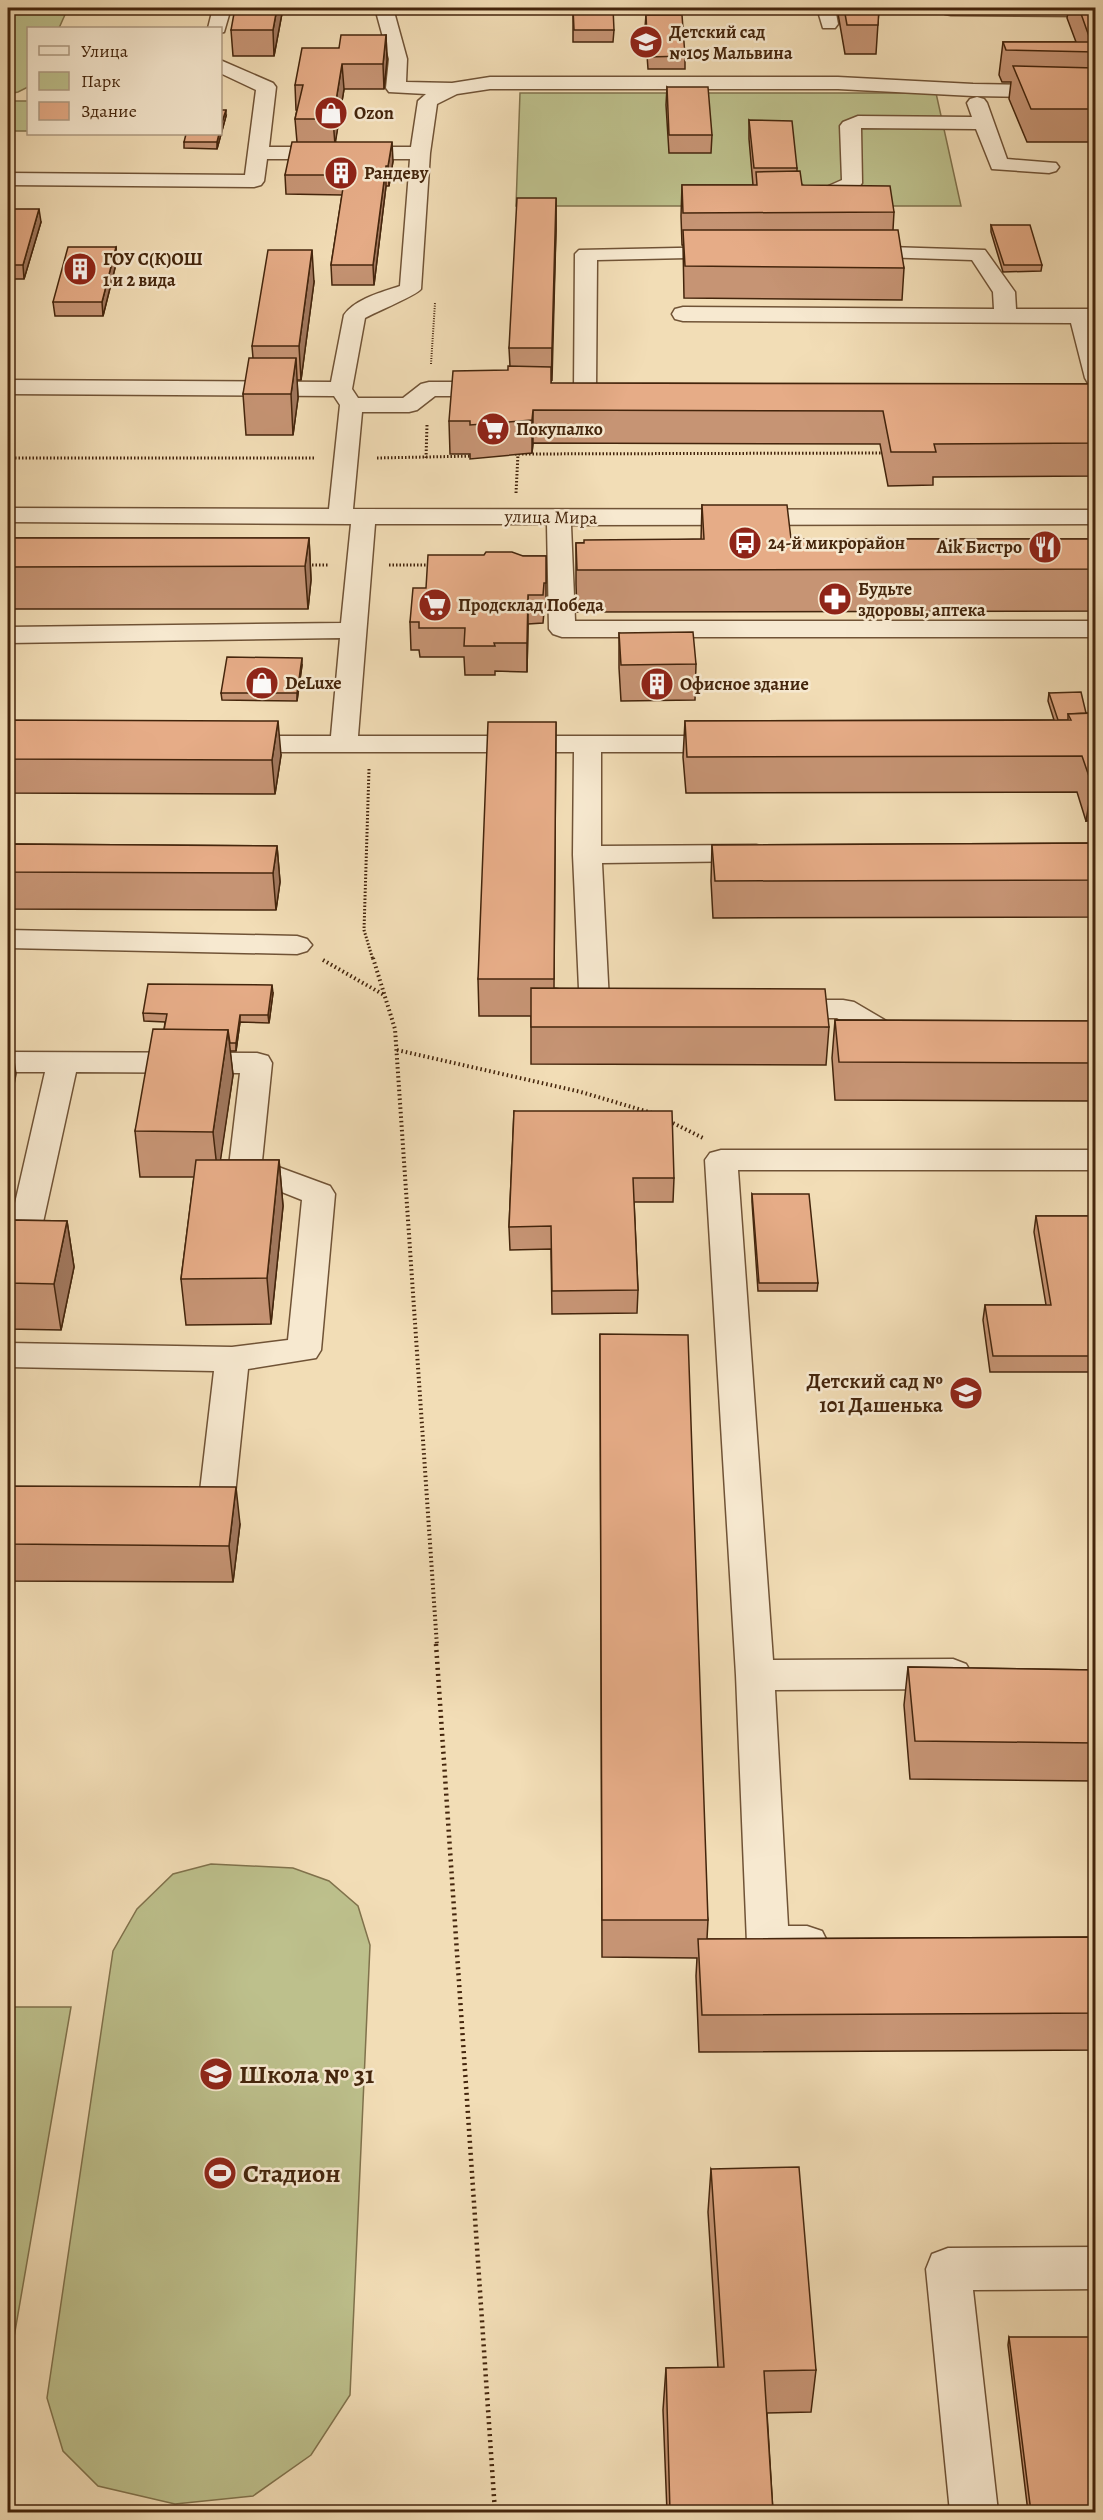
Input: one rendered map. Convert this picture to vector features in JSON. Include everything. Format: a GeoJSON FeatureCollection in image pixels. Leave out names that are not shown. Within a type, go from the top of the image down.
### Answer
{"type":"FeatureCollection","features":[{"type":"Feature","properties":{"kind":"street"},"geometry":{"type":"LineString","coordinates":[[217,27],[222,8]]}},
{"type":"Feature","properties":{"kind":"street"},"geometry":{"type":"LineString","coordinates":[[384,8],[398,59],[396,88],[452,89],[490,83],[838,83],[973,90],[1095,92]]}},
{"type":"Feature","properties":{"kind":"street"},"geometry":{"type":"LineString","coordinates":[[951,8],[951,10],[1083,11],[1082,8]]}},
{"type":"Feature","properties":{"kind":"street"},"geometry":{"type":"LineString","coordinates":[[8,179],[254,181],[266,87],[222,67]]}},
{"type":"Feature","properties":{"kind":"street"},"geometry":{"type":"LineString","coordinates":[[357,744],[352,516],[346,458],[346,397],[355,315],[410,289],[420,153],[428,101],[452,89]]}},
{"type":"Feature","properties":{"kind":"street"},"geometry":{"type":"LineString","coordinates":[[973,90],[999,165],[1049,167]]}},
{"type":"Feature","properties":{"kind":"street"},"geometry":{"type":"LineString","coordinates":[[782,194],[827,194],[852,183],[850,126],[858,122],[984,123]]}},
{"type":"Feature","properties":{"kind":"street"},"geometry":{"type":"LineString","coordinates":[[258,153],[420,153]]}},
{"type":"Feature","properties":{"kind":"street"},"geometry":{"type":"LineString","coordinates":[[832,252],[978,254],[1004,291],[1005,316]]}},
{"type":"Feature","properties":{"kind":"street"},"geometry":{"type":"LineString","coordinates":[[609,391],[574,390],[586,254],[750,253]]}},
{"type":"Feature","properties":{"kind":"street"},"geometry":{"type":"LineString","coordinates":[[683,314],[1088,316],[1092,390]]}},
{"type":"Feature","properties":{"kind":"street"},"geometry":{"type":"LineString","coordinates":[[8,387],[346,397],[410,405],[429,389],[518,390]]}},
{"type":"Feature","properties":{"kind":"street","name":"улица Мира"},"geometry":{"type":"LineString","coordinates":[[8,515],[558,518],[1095,517]]}},
{"type":"Feature","properties":{"kind":"street"},"geometry":{"type":"LineString","coordinates":[[558,518],[562,629],[1095,629]]}},
{"type":"Feature","properties":{"kind":"street"},"geometry":{"type":"LineString","coordinates":[[8,634],[353,630]]}},
{"type":"Feature","properties":{"kind":"street"},"geometry":{"type":"LineString","coordinates":[[216,744],[753,743]]}},
{"type":"Feature","properties":{"kind":"street"},"geometry":{"type":"LineString","coordinates":[[588,745],[587,855],[595,1011],[642,1011]]}},
{"type":"Feature","properties":{"kind":"street"},"geometry":{"type":"LineString","coordinates":[[587,855],[776,852]]}},
{"type":"Feature","properties":{"kind":"street"},"geometry":{"type":"LineString","coordinates":[[8,939],[297,945]]}},
{"type":"Feature","properties":{"kind":"street"},"geometry":{"type":"LineString","coordinates":[[760,1010],[843,1009],[882,1032],[930,1031]]}},
{"type":"Feature","properties":{"kind":"street"},"geometry":{"type":"LineString","coordinates":[[8,1062],[257,1063],[245,1166],[319,1194],[304,1350],[232,1359],[8,1355]]}},
{"type":"Feature","properties":{"kind":"street"},"geometry":{"type":"LineString","coordinates":[[8,1236],[24,1236],[63,1062]]}},
{"type":"Feature","properties":{"kind":"street"},"geometry":{"type":"LineString","coordinates":[[838,1943],[768,1943],[754,1675],[721,1160],[1095,1160]]}},
{"type":"Feature","properties":{"kind":"street"},"geometry":{"type":"LineString","coordinates":[[158,1504],[216,1504],[232,1359]]}},
{"type":"Feature","properties":{"kind":"street"},"geometry":{"type":"LineString","coordinates":[[754,1675],[990,1674]]}},
{"type":"Feature","properties":{"kind":"street"},"geometry":{"type":"LineString","coordinates":[[974,2512],[948,2269],[1095,2268]]}},
{"type":"Feature","properties":{"kind":"path"},"geometry":{"type":"LineString","coordinates":[[507,455],[895,453]]}},
{"type":"Feature","properties":{"kind":"path"},"geometry":{"type":"LineString","coordinates":[[8,458],[484,456]]}},
{"type":"Feature","properties":{"kind":"path"},"geometry":{"type":"LineString","coordinates":[[357,744],[364,930],[395,1029],[397,1050],[495,2512]]}},
{"type":"Feature","properties":{"kind":"path"},"geometry":{"type":"LineString","coordinates":[[297,945],[385,996]]}},
{"type":"Feature","properties":{"kind":"path"},"geometry":{"type":"LineString","coordinates":[[397,1050],[581,1092],[657,1114]]}},
{"type":"Feature","properties":{"kind":"path"},"geometry":{"type":"LineString","coordinates":[[667,1119],[743,1160]]}},
{"type":"Feature","properties":{"kind":"green space"},"geometry":{"type":"Polygon","coordinates":[[[8,8],[68,8],[59,27],[27,27],[27,88],[8,94],[8,8]]]}},
{"type":"Feature","properties":{"kind":"green space"},"geometry":{"type":"Polygon","coordinates":[[[520,93],[936,93],[961,206],[516,206],[520,93]]]}},
{"type":"Feature","properties":{"kind":"green space"},"geometry":{"type":"Polygon","coordinates":[[[8,101],[27,101],[27,131],[8,131],[8,101]]]}},
{"type":"Feature","properties":{"kind":"green space","name":"Стадион"},"geometry":{"type":"Polygon","coordinates":[[[211,1864],[293,1868],[329,1881],[358,1906],[370,1945],[350,2395],[311,2455],[253,2496],[175,2504],[98,2486],[63,2451],[47,2398],[113,1951],[137,1909],[173,1874],[211,1864]]]}},
{"type":"Feature","properties":{"kind":"green space"},"geometry":{"type":"Polygon","coordinates":[[[8,2007],[71,2007],[8,2372],[8,2007]]]}},
{"type":"Feature","properties":{"kind":"building"},"geometry":{"type":"Polygon","coordinates":[[[235,8],[277,8],[273,30],[231,30],[235,8]]]}},
{"type":"Feature","properties":{"kind":"building"},"geometry":{"type":"Polygon","coordinates":[[[573,8],[613,8],[614,30],[574,30],[573,8]]]}},
{"type":"Feature","properties":{"kind":"building"},"geometry":{"type":"Polygon","coordinates":[[[844,8],[879,8],[878,25],[847,25],[844,8]]]}},
{"type":"Feature","properties":{"kind":"building"},"geometry":{"type":"Polygon","coordinates":[[[1079,8],[1095,8],[1095,52],[1006,50],[1003,42],[1091,42],[1079,8]]]}},
{"type":"Feature","properties":{"kind":"building"},"geometry":{"type":"Polygon","coordinates":[[[646,15],[682,15],[685,56],[648,57],[646,15]]]}},
{"type":"Feature","properties":{"kind":"building"},"geometry":{"type":"Polygon","coordinates":[[[341,35],[386,35],[383,64],[342,64],[333,119],[295,119],[303,85],[295,85],[302,48],[339,48],[341,35]]]}},
{"type":"Feature","properties":{"kind":"building"},"geometry":{"type":"Polygon","coordinates":[[[1013,66],[1095,68],[1095,109],[1031,109],[1013,66]]]}},
{"type":"Feature","properties":{"kind":"building"},"geometry":{"type":"Polygon","coordinates":[[[667,87],[708,87],[712,135],[669,135],[667,87]]]}},
{"type":"Feature","properties":{"kind":"building"},"geometry":{"type":"Polygon","coordinates":[[[222,110],[226,110],[222,122],[222,110]]]}},
{"type":"Feature","properties":{"kind":"building"},"geometry":{"type":"Polygon","coordinates":[[[749,120],[792,121],[797,168],[754,168],[749,120]]]}},
{"type":"Feature","properties":{"kind":"building"},"geometry":{"type":"Polygon","coordinates":[[[186,135],[219,135],[217,142],[184,142],[186,135]]]}},
{"type":"Feature","properties":{"kind":"building"},"geometry":{"type":"Polygon","coordinates":[[[292,142],[392,142],[388,166],[386,166],[373,265],[331,265],[345,175],[285,175],[292,142]]]}},
{"type":"Feature","properties":{"kind":"building"},"geometry":{"type":"Polygon","coordinates":[[[800,171],[802,185],[890,186],[894,212],[683,213],[682,185],[757,185],[756,172],[800,171]]]}},
{"type":"Feature","properties":{"kind":"building"},"geometry":{"type":"Polygon","coordinates":[[[517,198],[556,198],[552,348],[509,348],[517,198]]]}},
{"type":"Feature","properties":{"kind":"building"},"geometry":{"type":"Polygon","coordinates":[[[8,209],[39,209],[23,265],[8,265],[8,209]]]}},
{"type":"Feature","properties":{"kind":"building"},"geometry":{"type":"Polygon","coordinates":[[[991,225],[1030,225],[1042,265],[1004,265],[991,225]]]}},
{"type":"Feature","properties":{"kind":"building"},"geometry":{"type":"Polygon","coordinates":[[[683,230],[898,230],[904,268],[685,266],[683,230]]]}},
{"type":"Feature","properties":{"kind":"building"},"geometry":{"type":"Polygon","coordinates":[[[68,247],[116,247],[102,302],[53,302],[68,247]]]}},
{"type":"Feature","properties":{"kind":"building"},"geometry":{"type":"Polygon","coordinates":[[[268,250],[312,250],[299,346],[252,346],[268,250]]]}},
{"type":"Feature","properties":{"kind":"building"},"geometry":{"type":"Polygon","coordinates":[[[249,358],[296,358],[291,394],[243,394],[249,358]]]}},
{"type":"Feature","properties":{"kind":"building"},"geometry":{"type":"Polygon","coordinates":[[[508,366],[551,367],[551,383],[1095,384],[1095,443],[934,444],[936,452],[891,452],[883,411],[533,410],[532,420],[470,425],[470,421],[449,421],[453,371],[508,370],[508,366]]]}},
{"type":"Feature","properties":{"kind":"building"},"geometry":{"type":"Polygon","coordinates":[[[702,505],[787,505],[791,539],[1095,539],[1095,569],[577,570],[576,543],[584,543],[584,540],[704,539],[702,505]]]}},
{"type":"Feature","properties":{"kind":"building"},"geometry":{"type":"Polygon","coordinates":[[[8,538],[309,538],[305,566],[8,567],[8,538]]]}},
{"type":"Feature","properties":{"kind":"building"},"geometry":{"type":"Polygon","coordinates":[[[486,552],[546,556],[546,583],[544,583],[543,595],[528,595],[527,643],[464,646],[465,628],[419,628],[419,622],[410,622],[413,588],[426,588],[428,555],[484,555],[486,552]]]}},
{"type":"Feature","properties":{"kind":"building"},"geometry":{"type":"Polygon","coordinates":[[[693,632],[696,664],[621,665],[619,633],[693,632]]]}},
{"type":"Feature","properties":{"kind":"building","name":"DeLuxe"},"geometry":{"type":"Polygon","coordinates":[[[227,657],[302,658],[297,693],[221,693],[227,657]]]}},
{"type":"Feature","properties":{"kind":"building"},"geometry":{"type":"Polygon","coordinates":[[[1081,692],[1086,713],[1068,714],[1068,720],[1058,720],[1049,693],[1081,692]]]}},
{"type":"Feature","properties":{"kind":"building"},"geometry":{"type":"Polygon","coordinates":[[[1095,713],[1095,784],[1092,785],[1082,756],[687,757],[685,721],[1071,720],[1068,714],[1095,713]]]}},
{"type":"Feature","properties":{"kind":"building"},"geometry":{"type":"Polygon","coordinates":[[[8,720],[278,721],[272,760],[8,759],[8,720]]]}},
{"type":"Feature","properties":{"kind":"building"},"geometry":{"type":"Polygon","coordinates":[[[488,722],[556,722],[554,979],[478,979],[488,722]]]}},
{"type":"Feature","properties":{"kind":"building"},"geometry":{"type":"Polygon","coordinates":[[[1095,843],[1095,880],[715,881],[712,845],[1095,843]]]}},
{"type":"Feature","properties":{"kind":"building"},"geometry":{"type":"Polygon","coordinates":[[[8,844],[277,846],[273,873],[8,872],[8,844]]]}},
{"type":"Feature","properties":{"kind":"building"},"geometry":{"type":"Polygon","coordinates":[[[148,984],[272,985],[268,1015],[240,1015],[236,1043],[230,1043],[228,1030],[164,1030],[167,1014],[143,1013],[148,984]]]}},
{"type":"Feature","properties":{"kind":"building"},"geometry":{"type":"Polygon","coordinates":[[[531,988],[825,989],[829,1027],[531,1027],[531,988]]]}},
{"type":"Feature","properties":{"kind":"building"},"geometry":{"type":"Polygon","coordinates":[[[835,1020],[1095,1021],[1095,1063],[839,1062],[835,1020]]]}},
{"type":"Feature","properties":{"kind":"building"},"geometry":{"type":"Polygon","coordinates":[[[153,1029],[228,1030],[213,1132],[135,1131],[153,1029]]]}},
{"type":"Feature","properties":{"kind":"building"},"geometry":{"type":"Polygon","coordinates":[[[514,1111],[672,1111],[674,1178],[633,1178],[638,1290],[552,1291],[551,1226],[509,1227],[514,1111]]]}},
{"type":"Feature","properties":{"kind":"building"},"geometry":{"type":"Polygon","coordinates":[[[196,1160],[279,1160],[267,1278],[181,1279],[196,1160]]]}},
{"type":"Feature","properties":{"kind":"building"},"geometry":{"type":"Polygon","coordinates":[[[752,1194],[809,1194],[818,1283],[759,1283],[752,1194]]]}},
{"type":"Feature","properties":{"kind":"building"},"geometry":{"type":"Polygon","coordinates":[[[1036,1216],[1095,1216],[1095,1356],[993,1356],[985,1305],[1051,1305],[1036,1216]]]}},
{"type":"Feature","properties":{"kind":"building"},"geometry":{"type":"Polygon","coordinates":[[[8,1220],[67,1221],[54,1284],[8,1283],[8,1220]]]}},
{"type":"Feature","properties":{"kind":"building"},"geometry":{"type":"Polygon","coordinates":[[[600,1334],[688,1335],[708,1920],[602,1920],[600,1334]]]}},
{"type":"Feature","properties":{"kind":"building"},"geometry":{"type":"Polygon","coordinates":[[[8,1486],[236,1487],[229,1546],[8,1544],[8,1486]]]}},
{"type":"Feature","properties":{"kind":"building"},"geometry":{"type":"Polygon","coordinates":[[[908,1667],[1095,1670],[1095,1743],[915,1741],[908,1667]]]}},
{"type":"Feature","properties":{"kind":"building"},"geometry":{"type":"Polygon","coordinates":[[[1095,1937],[1095,2013],[702,2015],[698,1939],[1095,1937]]]}},
{"type":"Feature","properties":{"kind":"building"},"geometry":{"type":"Polygon","coordinates":[[[799,2167],[816,2370],[764,2371],[773,2512],[670,2512],[666,2368],[724,2367],[711,2169],[799,2167]]]}},
{"type":"Feature","properties":{"kind":"building"},"geometry":{"type":"Polygon","coordinates":[[[1009,2337],[1092,2337],[1095,2360],[1095,2512],[1031,2512],[1009,2337]]]}},
{"type":"Feature","properties":{"kind":"place","name":"Детский сад №105 Мальвина"},"geometry":{"type":"Point","coordinates":[646,42]}},
{"type":"Feature","properties":{"kind":"place","name":"Ozon"},"geometry":{"type":"Point","coordinates":[331,113]}},
{"type":"Feature","properties":{"kind":"place","name":"Рандеву"},"geometry":{"type":"Point","coordinates":[341,173]}},
{"type":"Feature","properties":{"kind":"place","name":"ГОУ С(К)ОШ 1 и 2 вида"},"geometry":{"type":"Point","coordinates":[80,269]}},
{"type":"Feature","properties":{"kind":"place","name":"Покупалко"},"geometry":{"type":"Point","coordinates":[493,429]}},
{"type":"Feature","properties":{"kind":"place","name":"24-й микрорайон"},"geometry":{"type":"Point","coordinates":[745,543]}},
{"type":"Feature","properties":{"kind":"place","name":"Aik Бистро"},"geometry":{"type":"Point","coordinates":[1045,547]}},
{"type":"Feature","properties":{"kind":"place","name":"Будьте здоровы, аптека"},"geometry":{"type":"Point","coordinates":[835,599]}},
{"type":"Feature","properties":{"kind":"place","name":"Продсклад Победа"},"geometry":{"type":"Point","coordinates":[435,605]}},
{"type":"Feature","properties":{"kind":"place","name":"DeLuxe"},"geometry":{"type":"Point","coordinates":[262,683]}},
{"type":"Feature","properties":{"kind":"place","name":"Офисное здание"},"geometry":{"type":"Point","coordinates":[657,684]}},
{"type":"Feature","properties":{"kind":"place","name":"Детский сад № 101 Дашенька"},"geometry":{"type":"Point","coordinates":[966,1393]}},
{"type":"Feature","properties":{"kind":"place","name":"Школа № 31"},"geometry":{"type":"Point","coordinates":[216,2074]}},
{"type":"Feature","properties":{"kind":"place","name":"Стадион"},"geometry":{"type":"Point","coordinates":[220,2173]}}]}
